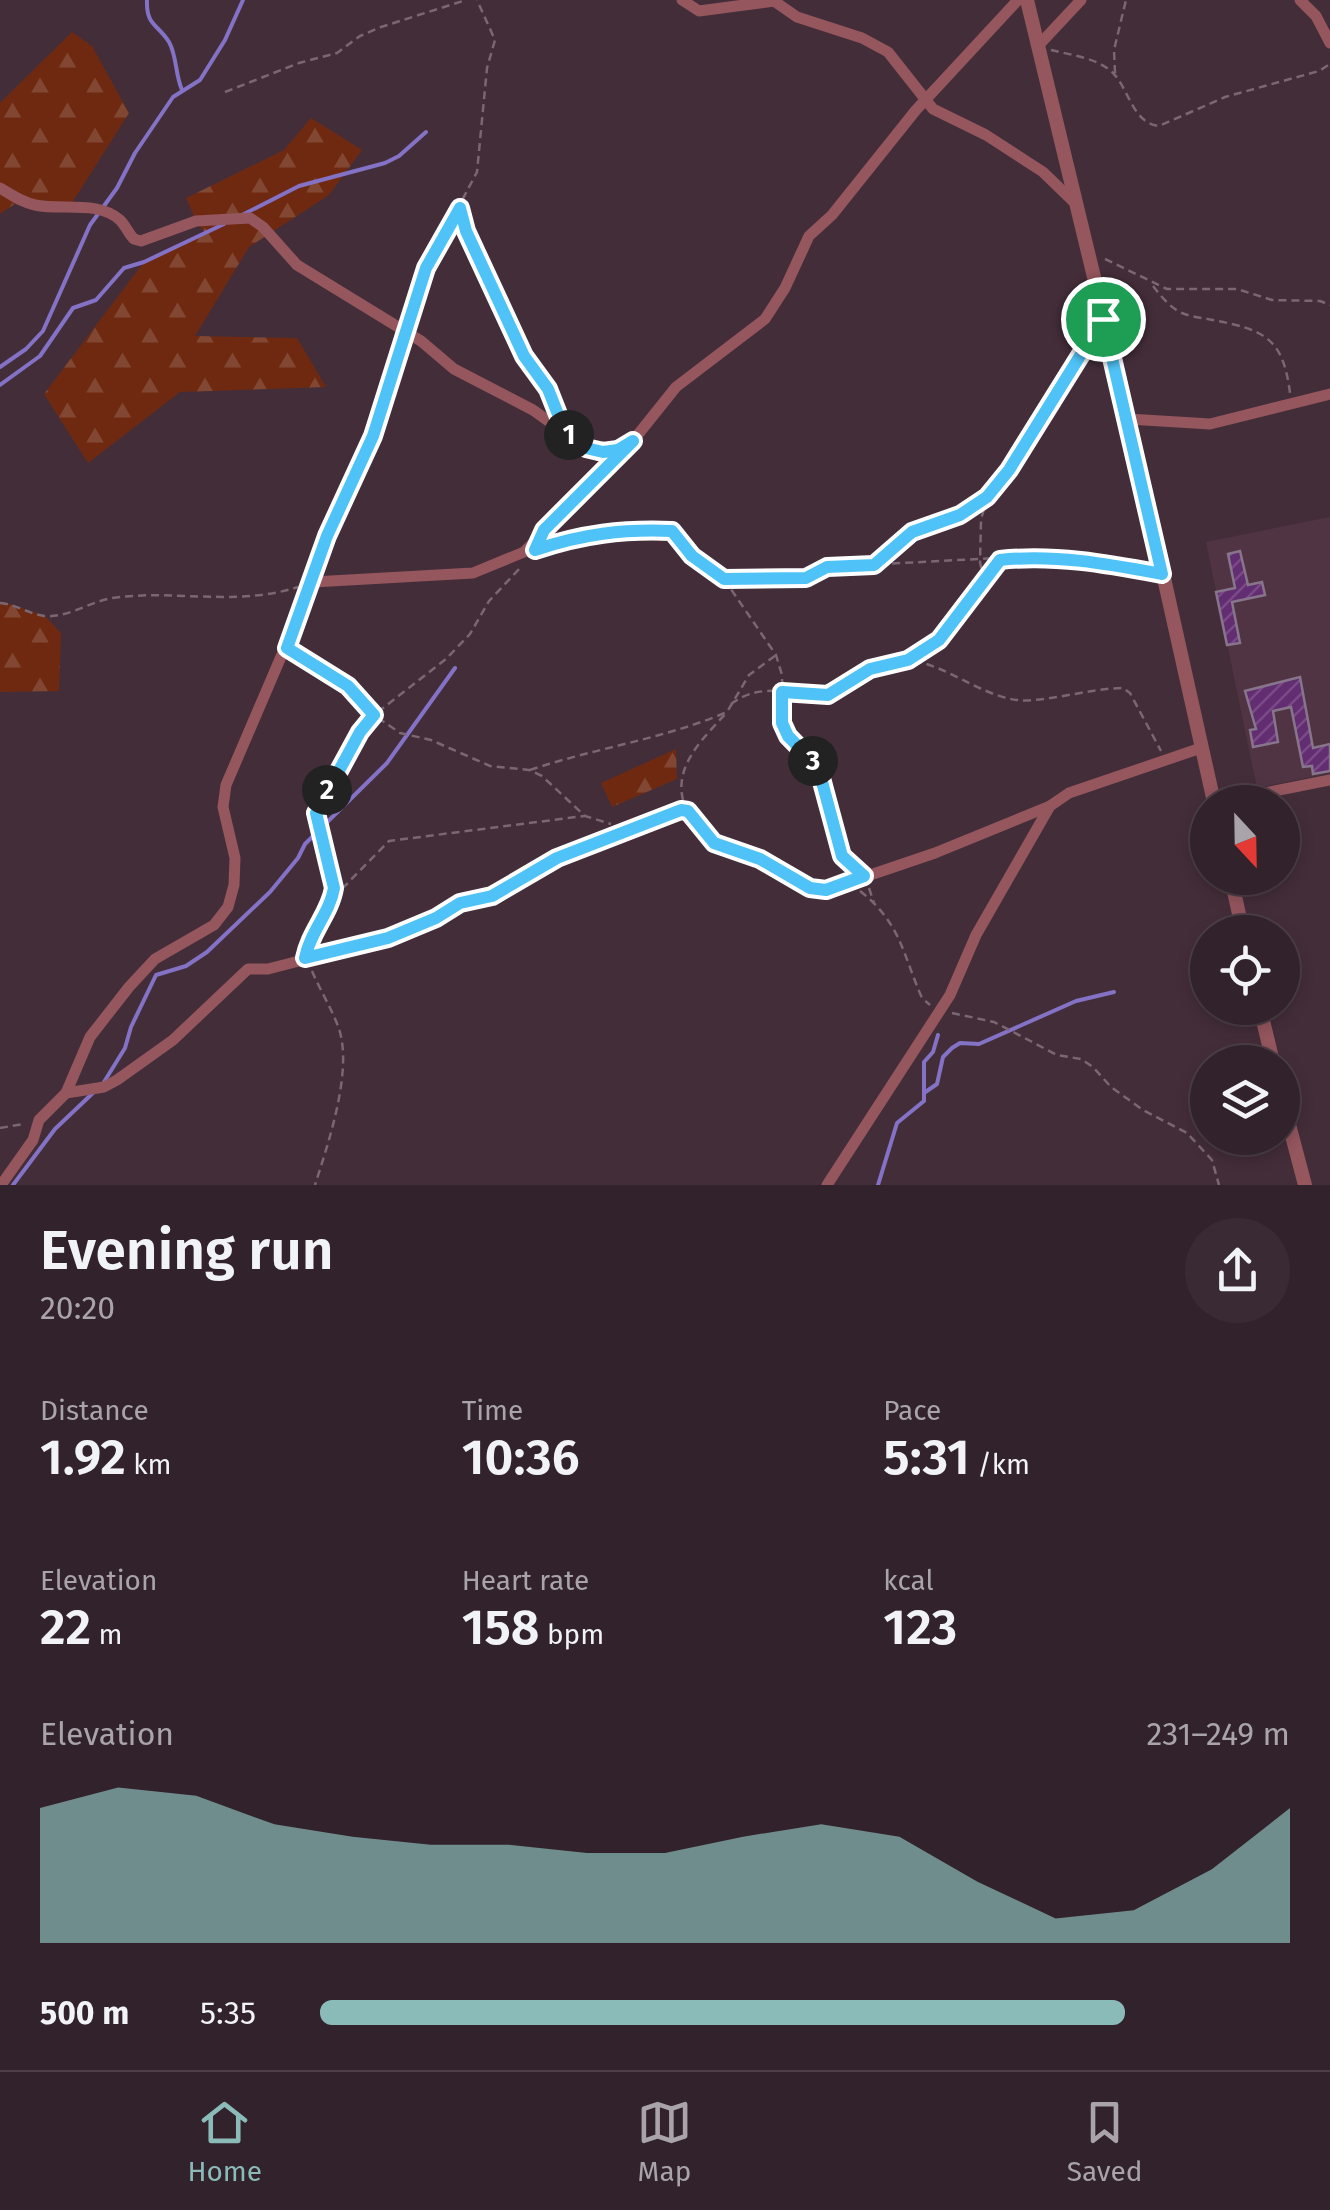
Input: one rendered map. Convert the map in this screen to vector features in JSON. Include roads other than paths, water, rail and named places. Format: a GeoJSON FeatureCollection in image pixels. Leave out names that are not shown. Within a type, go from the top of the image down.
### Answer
{"type":"FeatureCollection","features":[{"type":"Feature","properties":{"kind":"street"},"geometry":{"type":"LineString","coordinates":[[682,0],[699,11],[774,1],[798,16],[862,38],[888,52],[933,109],[986,136],[1042,172],[1075,203]]}},
{"type":"Feature","properties":{"kind":"street"},"geometry":{"type":"LineString","coordinates":[[1,1185],[33,1140],[39,1120],[66,1093],[90,1037],[129,988],[155,959],[214,925],[228,908],[235,858],[223,807],[226,785],[313,582],[472,573],[524,552],[633,441],[676,387],[765,319],[785,288],[809,236],[832,214],[924,100],[1018,0]]}},
{"type":"Feature","properties":{"kind":"street"},"geometry":{"type":"LineString","coordinates":[[1027,0],[1211,785]]}},
{"type":"Feature","properties":{"kind":"street"},"geometry":{"type":"LineString","coordinates":[[1038,46],[1080,0]]}},
{"type":"Feature","properties":{"kind":"street"},"geometry":{"type":"LineString","coordinates":[[1300,0],[1316,16],[1330,43]]}},
{"type":"Feature","properties":{"kind":"street"},"geometry":{"type":"LineString","coordinates":[[0,188],[19,201],[37,206],[70,206],[112,216],[123,223],[134,239],[142,241],[196,221],[250,218],[296,264],[421,341],[454,369],[533,410],[586,448],[618,450],[633,441]]}},
{"type":"Feature","properties":{"kind":"street"},"geometry":{"type":"LineString","coordinates":[[1128,419],[1210,424],[1330,394]]}},
{"type":"Feature","properties":{"kind":"street"},"geometry":{"type":"LineString","coordinates":[[66,1093],[104,1087],[117,1080],[173,1040],[248,969],[268,969],[388,938],[460,903],[492,896],[557,858],[681,810],[688,811],[714,843],[760,859],[810,888],[826,890],[934,853],[1050,806],[1069,792],[1201,748]]}},
{"type":"Feature","properties":{"kind":"street"},"geometry":{"type":"LineString","coordinates":[[1300,786],[1330,780]]}},
{"type":"Feature","properties":{"kind":"street"},"geometry":{"type":"LineString","coordinates":[[828,1185],[941,1010],[976,935],[1050,806]]}},
{"type":"Feature","properties":{"kind":"street"},"geometry":{"type":"LineString","coordinates":[[1297,1155],[1305,1185]]}},
{"type":"Feature","properties":{"kind":"waterway"},"geometry":{"type":"LineString","coordinates":[[147,0],[151,20],[172,47],[182,90]]}},
{"type":"Feature","properties":{"kind":"waterway"},"geometry":{"type":"LineString","coordinates":[[0,367],[43,331],[90,225],[173,97],[200,80],[225,40],[243,0]]}},
{"type":"Feature","properties":{"kind":"waterway"},"geometry":{"type":"LineString","coordinates":[[242,215],[299,186],[385,163],[426,132]]}},
{"type":"Feature","properties":{"kind":"waterway"},"geometry":{"type":"LineString","coordinates":[[0,385],[40,356],[73,308],[96,300],[124,268],[224,224]]}},
{"type":"Feature","properties":{"kind":"waterway"},"geometry":{"type":"LineString","coordinates":[[104,1082],[125,1048],[156,975],[186,966],[207,952],[270,892],[305,844],[387,763],[455,668]]}},
{"type":"Feature","properties":{"kind":"waterway"},"geometry":{"type":"LineString","coordinates":[[924,1093],[937,1084],[943,1057],[960,1043],[979,1044],[1076,1001],[1114,992]]}},
{"type":"Feature","properties":{"kind":"waterway"},"geometry":{"type":"LineString","coordinates":[[878,1185],[897,1123],[924,1101],[924,1062],[933,1052],[938,1035]]}},
{"type":"Feature","properties":{"kind":"waterway"},"geometry":{"type":"LineString","coordinates":[[13,1185],[55,1129],[94,1092]]}}]}
